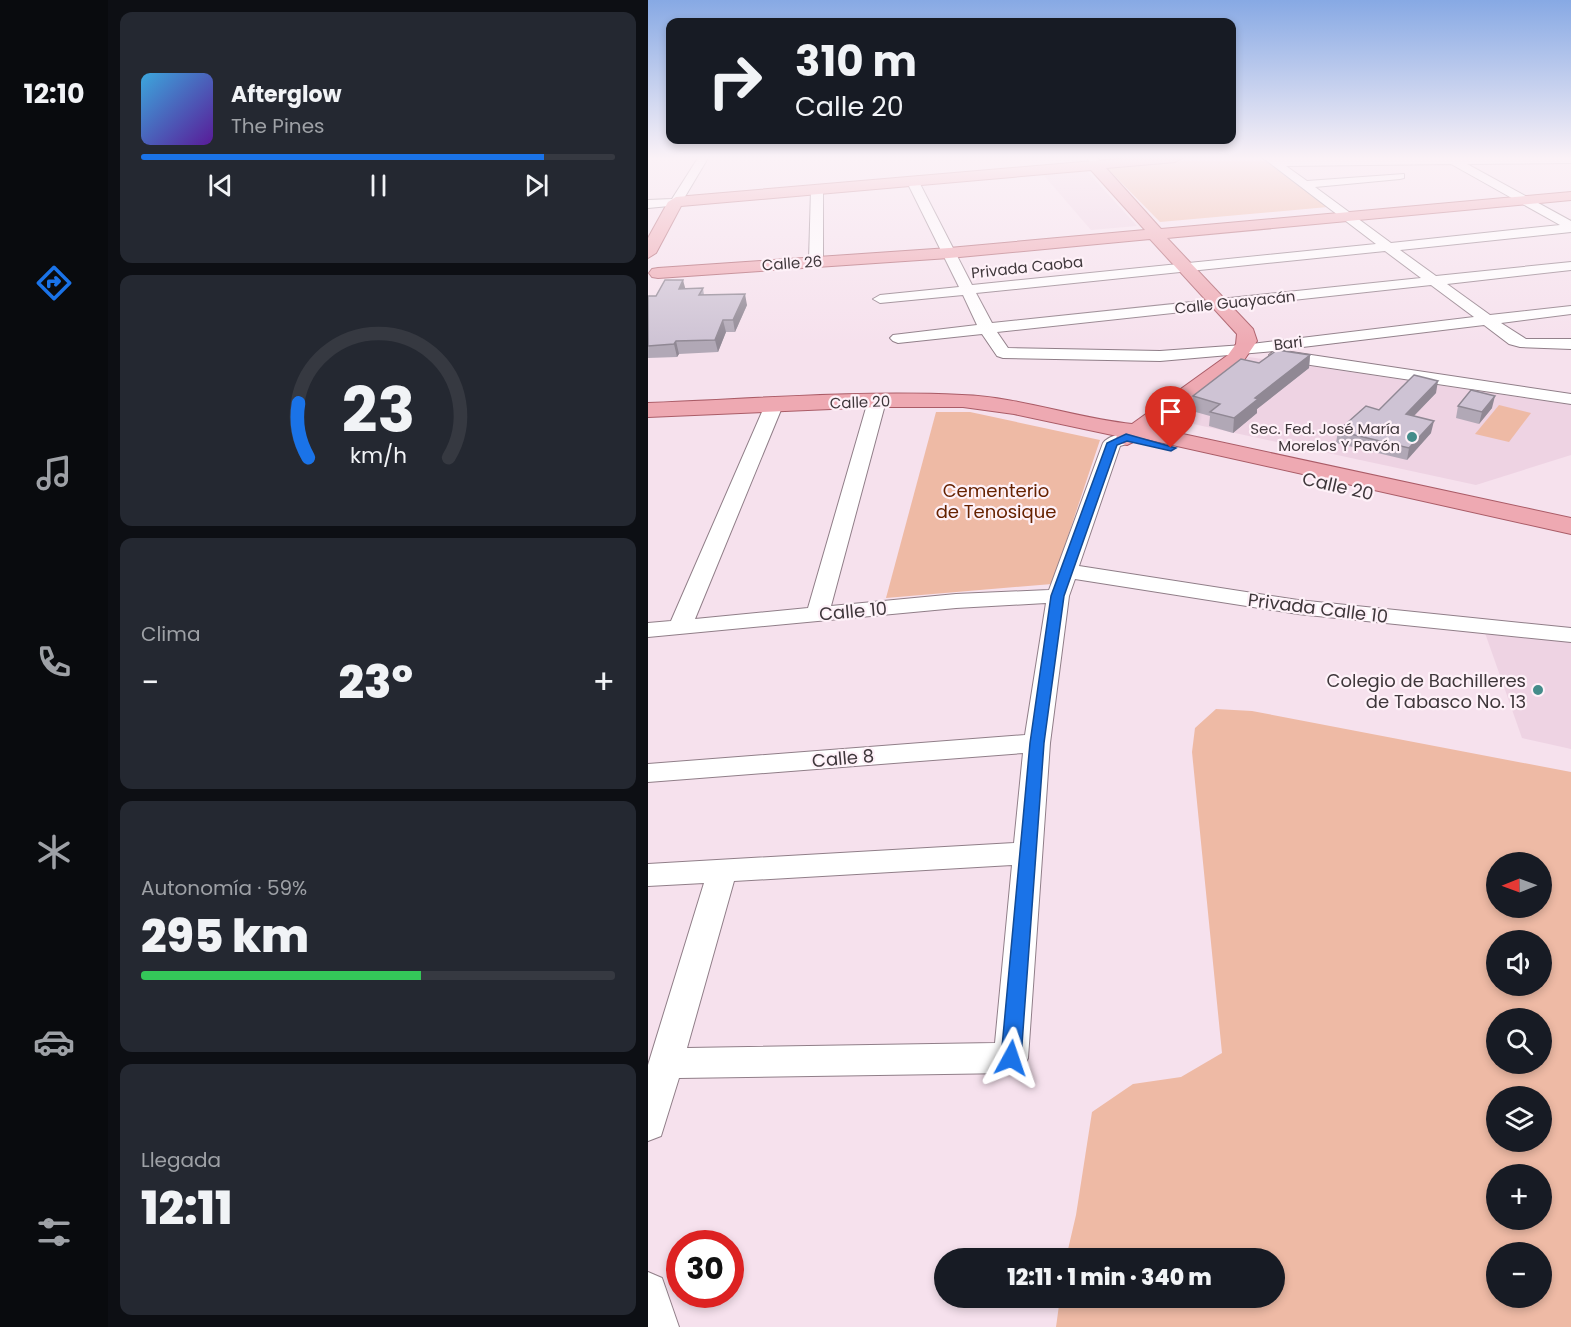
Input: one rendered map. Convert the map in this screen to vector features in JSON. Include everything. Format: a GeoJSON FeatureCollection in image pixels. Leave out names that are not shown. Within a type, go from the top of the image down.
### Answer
{"type":"FeatureCollection","features":[{"type":"Feature","properties":{"kind":"main road"},"geometry":{"type":"LineString","coordinates":[[652,266],[669,220]]}},
{"type":"Feature","properties":{"kind":"main road"},"geometry":{"type":"LineString","coordinates":[[1123,432],[1235,359],[1248,344],[1246,333],[1144,220]]}},
{"type":"Feature","properties":{"kind":"main road","name":"Calle 26"},"geometry":{"type":"LineString","coordinates":[[652,266],[948,250],[1277,220]]}},
{"type":"Feature","properties":{"kind":"main road","name":"Calle 20"},"geometry":{"type":"LineString","coordinates":[[648,410],[877,401],[937,400],[990,403],[1441,504],[1571,540]]}},
{"type":"Feature","properties":{"kind":"main road","name":"Calle 20"},"geometry":{"type":"LineString","coordinates":[[1441,504],[1571,526]]}},
{"type":"Feature","properties":{"kind":"street"},"geometry":{"type":"LineString","coordinates":[[816,258],[817,220]]}},
{"type":"Feature","properties":{"kind":"street"},"geometry":{"type":"LineString","coordinates":[[933,220],[987,328]]}},
{"type":"Feature","properties":{"kind":"street"},"geometry":{"type":"LineString","coordinates":[[1351,220],[1515,341],[1526,345],[1571,344]]}},
{"type":"Feature","properties":{"kind":"street","name":"Privada Caoba"},"geometry":{"type":"LineString","coordinates":[[880,299],[1571,227]]}},
{"type":"Feature","properties":{"kind":"street","name":"Calle Guayacán"},"geometry":{"type":"LineString","coordinates":[[898,338],[1571,266]]}},
{"type":"Feature","properties":{"kind":"street","name":"Bari"},"geometry":{"type":"LineString","coordinates":[[987,328],[1003,353],[1148,357],[1243,350],[1571,310]]}},
{"type":"Feature","properties":{"kind":"street"},"geometry":{"type":"LineString","coordinates":[[1243,350],[1571,399]]}},
{"type":"Feature","properties":{"kind":"street"},"geometry":{"type":"LineString","coordinates":[[818,614],[877,401]]}},
{"type":"Feature","properties":{"kind":"street"},"geometry":{"type":"LineString","coordinates":[[680,627],[774,405]]}},
{"type":"Feature","properties":{"kind":"street"},"geometry":{"type":"LineString","coordinates":[[666,1063],[1011,1058],[1037,743],[1058,596],[1112,443],[1123,432]]}},
{"type":"Feature","properties":{"kind":"street","name":"Privada Calle 10"},"geometry":{"type":"LineString","coordinates":[[1067,571],[1298,608],[1571,634]]}},
{"type":"Feature","properties":{"kind":"street","name":"Calle 10"},"geometry":{"type":"LineString","coordinates":[[649,632],[680,627],[956,601],[1058,596]]}},
{"type":"Feature","properties":{"kind":"street","name":"Calle 8"},"geometry":{"type":"LineString","coordinates":[[648,773],[1037,743]]}},
{"type":"Feature","properties":{"kind":"street"},"geometry":{"type":"LineString","coordinates":[[648,875],[1028,853]]}},
{"type":"Feature","properties":{"kind":"street"},"geometry":{"type":"LineString","coordinates":[[648,1124],[722,871]]}},
{"type":"Feature","properties":{"kind":"street"},"geometry":{"type":"LineString","coordinates":[[648,1292],[658,1327]]}},
{"type":"Feature","properties":{"kind":"shaded area"},"geometry":{"type":"Polygon","coordinates":[[[1082,220],[1131,220],[1137,226],[1091,230],[1082,220]]]}},
{"type":"Feature","properties":{"kind":"shaded area","name":"Sec. Fed. José María Morelos Y Pavón"},"geometry":{"type":"Polygon","coordinates":[[[1249,357],[1571,405],[1571,455],[1476,485],[1170,419],[1249,357]]]}},
{"type":"Feature","properties":{"kind":"shaded area","name":"Colegio de Bachilleres de Tabasco No. 13"},"geometry":{"type":"Polygon","coordinates":[[[1485,633],[1571,642],[1571,749],[1522,738],[1485,633]]]}},
{"type":"Feature","properties":{"kind":"green space"},"geometry":{"type":"Polygon","coordinates":[[[1158,220],[1183,220],[1160,222],[1158,220]]]}},
{"type":"Feature","properties":{"kind":"green space"},"geometry":{"type":"Polygon","coordinates":[[[1499,405],[1531,413],[1509,442],[1475,434],[1499,405]]]}},
{"type":"Feature","properties":{"kind":"green space","name":"Cementerio de Tenosique"},"geometry":{"type":"Polygon","coordinates":[[[936,412],[970,412],[1100,440],[1052,584],[886,598],[936,412]]]}},
{"type":"Feature","properties":{"kind":"green space"},"geometry":{"type":"Polygon","coordinates":[[[1216,709],[1252,711],[1571,772],[1571,1327],[1056,1327],[1059,1308],[1285,1308],[1285,1248],[1068,1248],[1076,1215],[1092,1112],[1133,1084],[1181,1077],[1222,1053],[1192,752],[1195,728],[1216,709]]]}},
{"type":"Feature","properties":{"kind":"building"},"geometry":{"type":"Polygon","coordinates":[[[665,280],[683,280],[679,289],[703,288],[699,295],[745,294],[733,320],[723,320],[715,340],[676,341],[674,344],[648,346],[648,296],[656,296],[665,280]]]}},
{"type":"Feature","properties":{"kind":"building"},"geometry":{"type":"Polygon","coordinates":[[[1277,350],[1310,355],[1255,398],[1258,399],[1234,418],[1210,412],[1220,404],[1193,396],[1241,359],[1259,363],[1277,350]]]}},
{"type":"Feature","properties":{"kind":"building"},"geometry":{"type":"Polygon","coordinates":[[[1414,375],[1438,381],[1406,414],[1434,421],[1409,448],[1338,431],[1366,406],[1379,410],[1414,375]]]}},
{"type":"Feature","properties":{"kind":"building"},"geometry":{"type":"Polygon","coordinates":[[[1471,390],[1495,396],[1482,412],[1458,406],[1471,390]]]}},
{"type":"Feature","properties":{"kind":"place","name":"Sec. Fed. José María Morelos Y Pavón"},"geometry":{"type":"Point","coordinates":[1412,437]}},
{"type":"Feature","properties":{"kind":"place","name":"Colegio de Bachilleres de Tabasco No. 13"},"geometry":{"type":"Point","coordinates":[1538,690]}},
{"type":"Feature","properties":{"kind":"route"},"geometry":{"type":"LineString","coordinates":[[1011,1058],[1037,743],[1058,596],[1112,443],[1126,438],[1171,448]]}}]}
